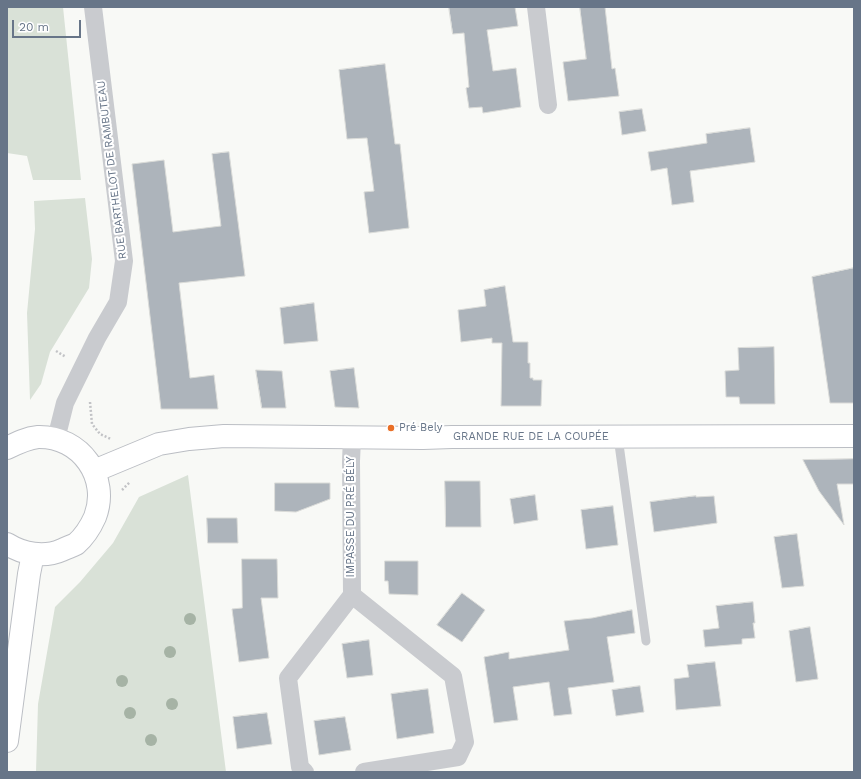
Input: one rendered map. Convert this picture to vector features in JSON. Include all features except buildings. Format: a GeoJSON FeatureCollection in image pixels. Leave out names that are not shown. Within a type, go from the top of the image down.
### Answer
{"type":"FeatureCollection","features":[{"type":"Feature","properties":{"kind":"main road","name":"GRANDE RUE DE LA COUPÉE"},"geometry":{"type":"LineString","coordinates":[[94,471],[159,444],[189,439],[224,436],[352,438],[854,436]]}},
{"type":"Feature","properties":{"kind":"main road"},"geometry":{"type":"LineString","coordinates":[[7,448],[22,440],[39,437],[56,439],[69,444],[81,453],[94,471],[98,484],[99,506],[91,527],[76,544],[55,553],[33,554],[15,549],[7,544]]}},
{"type":"Feature","properties":{"kind":"main road"},"geometry":{"type":"LineString","coordinates":[[7,741],[33,554]]}},
{"type":"Feature","properties":{"kind":"street","name":"RUE BARTHELOT DE RAMBUTEAU"},"geometry":{"type":"LineString","coordinates":[[56,439],[65,403],[97,338],[118,302],[124,261],[93,7]]}},
{"type":"Feature","properties":{"kind":"street"},"geometry":{"type":"LineString","coordinates":[[536,7],[548,105]]}},
{"type":"Feature","properties":{"kind":"street","name":"IMPASSE DU PRÉ BÉLY"},"geometry":{"type":"LineString","coordinates":[[352,438],[352,596]]}},
{"type":"Feature","properties":{"kind":"street"},"geometry":{"type":"LineString","coordinates":[[305,772],[300,767],[288,678],[352,596],[453,676],[465,742],[458,757],[364,772]]}},
{"type":"Feature","properties":{"kind":"lane"},"geometry":{"type":"LineString","coordinates":[[618,437],[646,641]]}},
{"type":"Feature","properties":{"kind":"path"},"geometry":{"type":"LineString","coordinates":[[91,397],[90,405],[92,424],[100,434],[113,440]]}},
{"type":"Feature","properties":{"kind":"shaded area"},"geometry":{"type":"Polygon","coordinates":[[[7,7],[63,7],[81,180],[33,180],[27,156],[7,153],[7,7]]]}},
{"type":"Feature","properties":{"kind":"shaded area"},"geometry":{"type":"Polygon","coordinates":[[[85,198],[92,259],[89,288],[50,352],[41,384],[30,400],[27,313],[35,229],[34,201],[85,198]]]}},
{"type":"Feature","properties":{"kind":"shaded area"},"geometry":{"type":"Polygon","coordinates":[[[188,475],[226,772],[36,772],[38,704],[55,607],[80,582],[113,543],[139,497],[188,475]]]}},
{"type":"Feature","properties":{"kind":"place","name":"Pré Bely"},"geometry":{"type":"Point","coordinates":[391,428]}}]}
